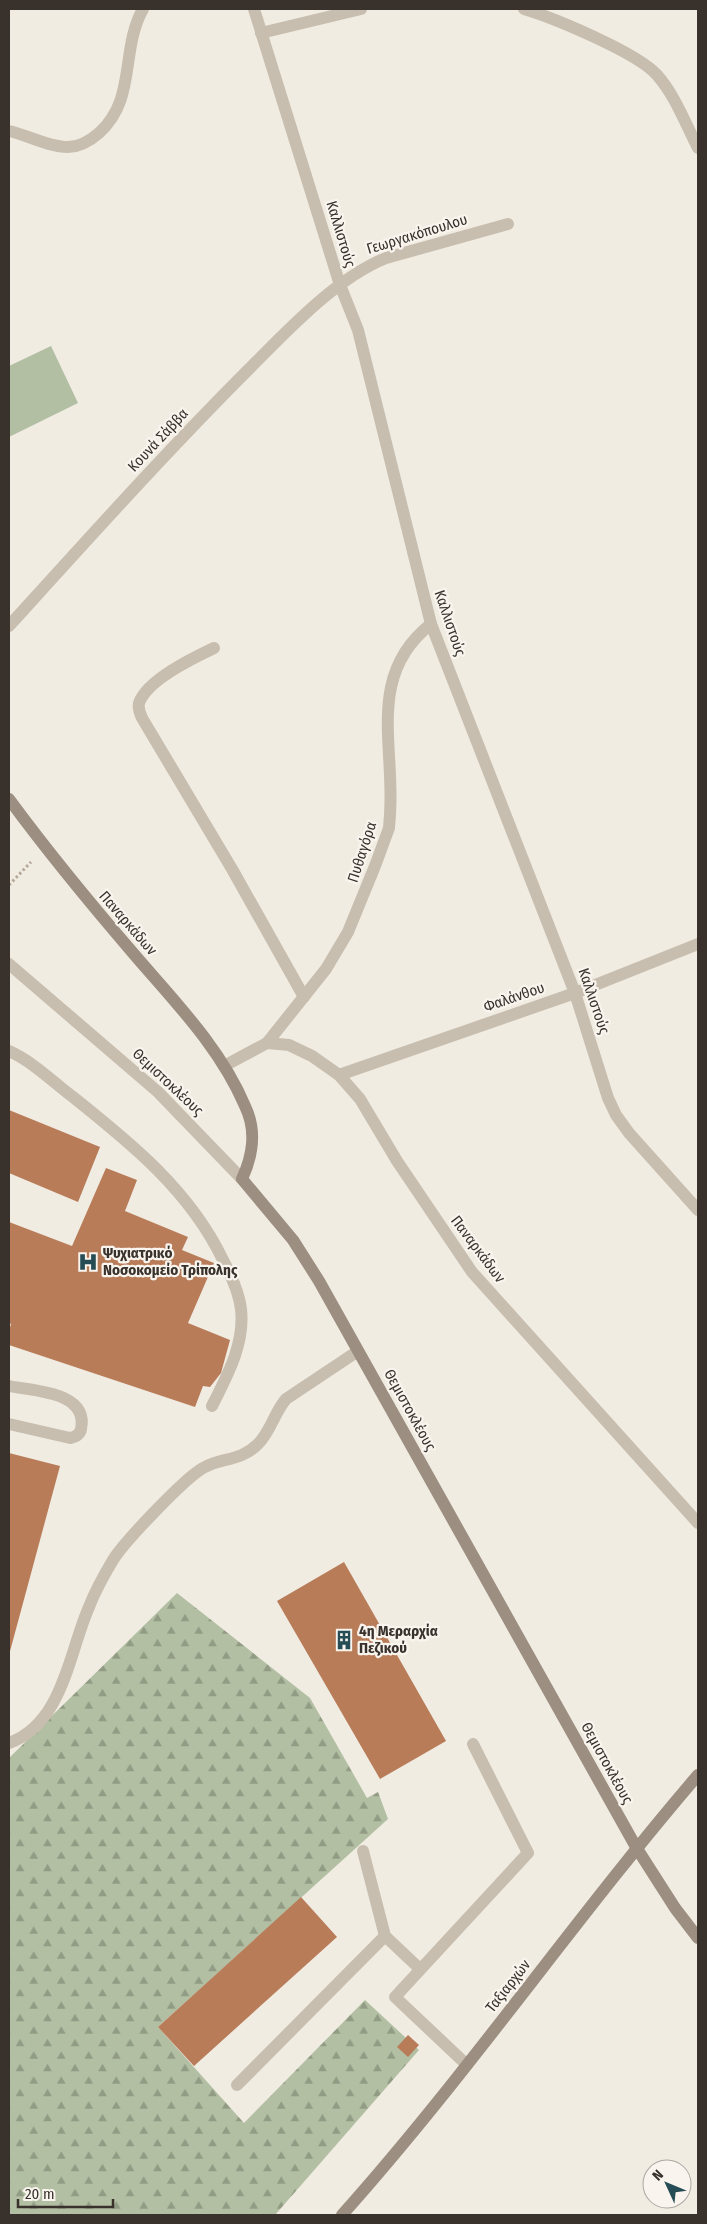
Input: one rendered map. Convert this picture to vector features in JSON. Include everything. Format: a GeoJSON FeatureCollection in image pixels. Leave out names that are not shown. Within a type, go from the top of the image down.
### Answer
{"type":"FeatureCollection","features":[{"type":"Feature","properties":{"kind":"street"},"geometry":{"type":"LineString","coordinates":[[12,132],[69,147],[93,139],[109,124],[121,104],[131,39],[143,9]]}},
{"type":"Feature","properties":{"kind":"street","name":"Καλλιστούς"},"geometry":{"type":"LineString","coordinates":[[254,9],[340,285],[358,330],[431,624],[574,993],[616,1115],[643,1151],[698,1210]]}},
{"type":"Feature","properties":{"kind":"street"},"geometry":{"type":"LineString","coordinates":[[261,33],[361,9]]}},
{"type":"Feature","properties":{"kind":"street"},"geometry":{"type":"LineString","coordinates":[[524,9],[542,14],[647,65],[662,80],[698,148]]}},
{"type":"Feature","properties":{"kind":"street","name":"Γεωργακόπουλου"},"geometry":{"type":"LineString","coordinates":[[340,285],[372,264],[386,258],[508,224]]}},
{"type":"Feature","properties":{"kind":"street","name":"Κουνά Σάββα"},"geometry":{"type":"LineString","coordinates":[[9,626],[209,408],[286,332],[340,285]]}},
{"type":"Feature","properties":{"kind":"street","name":"Πυθαγόρα"},"geometry":{"type":"LineString","coordinates":[[266,1043],[326,969],[348,932],[363,900],[389,828],[391,800],[388,695],[392,680],[405,652],[414,640],[431,624]]}},
{"type":"Feature","properties":{"kind":"street"},"geometry":{"type":"LineString","coordinates":[[214,648],[191,660],[153,686],[140,701],[139,709],[142,718],[246,893],[304,997]]}},
{"type":"Feature","properties":{"kind":"street","name":"Παναρκάδων"},"geometry":{"type":"LineString","coordinates":[[9,799],[45,848],[206,1038],[224,1066],[246,1107],[252,1131],[252,1156],[242,1179]]}},
{"type":"Feature","properties":{"kind":"street","name":"Φαλάνθου"},"geometry":{"type":"LineString","coordinates":[[339,1075],[574,993],[698,944]]}},
{"type":"Feature","properties":{"kind":"street","name":"Θεμιστοκλέους"},"geometry":{"type":"LineString","coordinates":[[9,964],[158,1092],[242,1179],[270,1210],[293,1240],[358,1351],[636,1848],[675,1908],[698,1938]]}},
{"type":"Feature","properties":{"kind":"street"},"geometry":{"type":"LineString","coordinates":[[224,1066],[266,1043]]}},
{"type":"Feature","properties":{"kind":"street","name":"Παναρκάδων"},"geometry":{"type":"LineString","coordinates":[[266,1043],[289,1045],[312,1056],[339,1075],[360,1098],[397,1161],[472,1272],[698,1523]]}},
{"type":"Feature","properties":{"kind":"street"},"geometry":{"type":"LineString","coordinates":[[9,1051],[42,1072],[119,1134],[176,1188],[201,1220],[234,1283],[241,1310],[240,1338],[230,1369],[212,1406]]}},
{"type":"Feature","properties":{"kind":"street"},"geometry":{"type":"LineString","coordinates":[[9,1743],[26,1734],[38,1724],[58,1694],[89,1607],[114,1558],[199,1470],[242,1456],[257,1445],[268,1432],[279,1408],[286,1400],[358,1351]]}},
{"type":"Feature","properties":{"kind":"street"},"geometry":{"type":"LineString","coordinates":[[9,1386],[47,1392],[65,1398],[76,1406],[82,1424],[81,1432],[70,1438],[9,1424]]}},
{"type":"Feature","properties":{"kind":"street"},"geometry":{"type":"LineString","coordinates":[[467,2065],[395,1997],[528,1853],[472,1744]]}},
{"type":"Feature","properties":{"kind":"street","name":"Ταξιαρχών"},"geometry":{"type":"LineString","coordinates":[[342,2215],[393,2159],[636,1848],[698,1775]]}},
{"type":"Feature","properties":{"kind":"street"},"geometry":{"type":"LineString","coordinates":[[363,1851],[385,1936],[420,1970]]}},
{"type":"Feature","properties":{"kind":"street"},"geometry":{"type":"LineString","coordinates":[[237,2085],[385,1936]]}},
{"type":"Feature","properties":{"kind":"path"},"geometry":{"type":"LineString","coordinates":[[9,885],[45,848]]}},
{"type":"Feature","properties":{"kind":"green space"},"geometry":{"type":"Polygon","coordinates":[[[51,346],[78,403],[9,437],[9,366],[51,346]]]}},
{"type":"Feature","properties":{"kind":"green space"},"geometry":{"type":"Polygon","coordinates":[[[177,1593],[310,1698],[367,1798],[378,1792],[388,1819],[158,2027],[244,2123],[365,2000],[419,2050],[275,2215],[9,2215],[9,1758],[177,1593]]]}},
{"type":"Feature","properties":{"kind":"building"},"geometry":{"type":"Polygon","coordinates":[[[9,1110],[100,1147],[78,1202],[9,1173],[9,1110]]]}},
{"type":"Feature","properties":{"kind":"building"},"geometry":{"type":"Polygon","coordinates":[[[106,1168],[137,1180],[125,1211],[188,1237],[182,1250],[214,1263],[188,1323],[230,1340],[221,1373],[210,1387],[203,1386],[195,1407],[9,1345],[11,1324],[9,1323],[9,1222],[72,1246],[106,1168]]]}},
{"type":"Feature","properties":{"kind":"building"},"geometry":{"type":"Polygon","coordinates":[[[9,1453],[60,1466],[9,1655],[9,1453]]]}},
{"type":"Feature","properties":{"kind":"building","name":"4η Μεραρχία Πεζικού"},"geometry":{"type":"Polygon","coordinates":[[[344,1562],[446,1741],[380,1779],[277,1601],[344,1562]]]}},
{"type":"Feature","properties":{"kind":"building"},"geometry":{"type":"Polygon","coordinates":[[[301,1897],[337,1937],[194,2066],[158,2027],[301,1897]]]}},
{"type":"Feature","properties":{"kind":"building"},"geometry":{"type":"Polygon","coordinates":[[[408,2035],[419,2045],[408,2057],[397,2047],[408,2035]]]}},
{"type":"Feature","properties":{"kind":"place","name":"Ψυχιατρικό Νοσοκομείο Τρίπολης"},"geometry":{"type":"Point","coordinates":[88,1262]}},
{"type":"Feature","properties":{"kind":"place","name":"4η Μεραρχία Πεζικού"},"geometry":{"type":"Point","coordinates":[344,1640]}}]}
